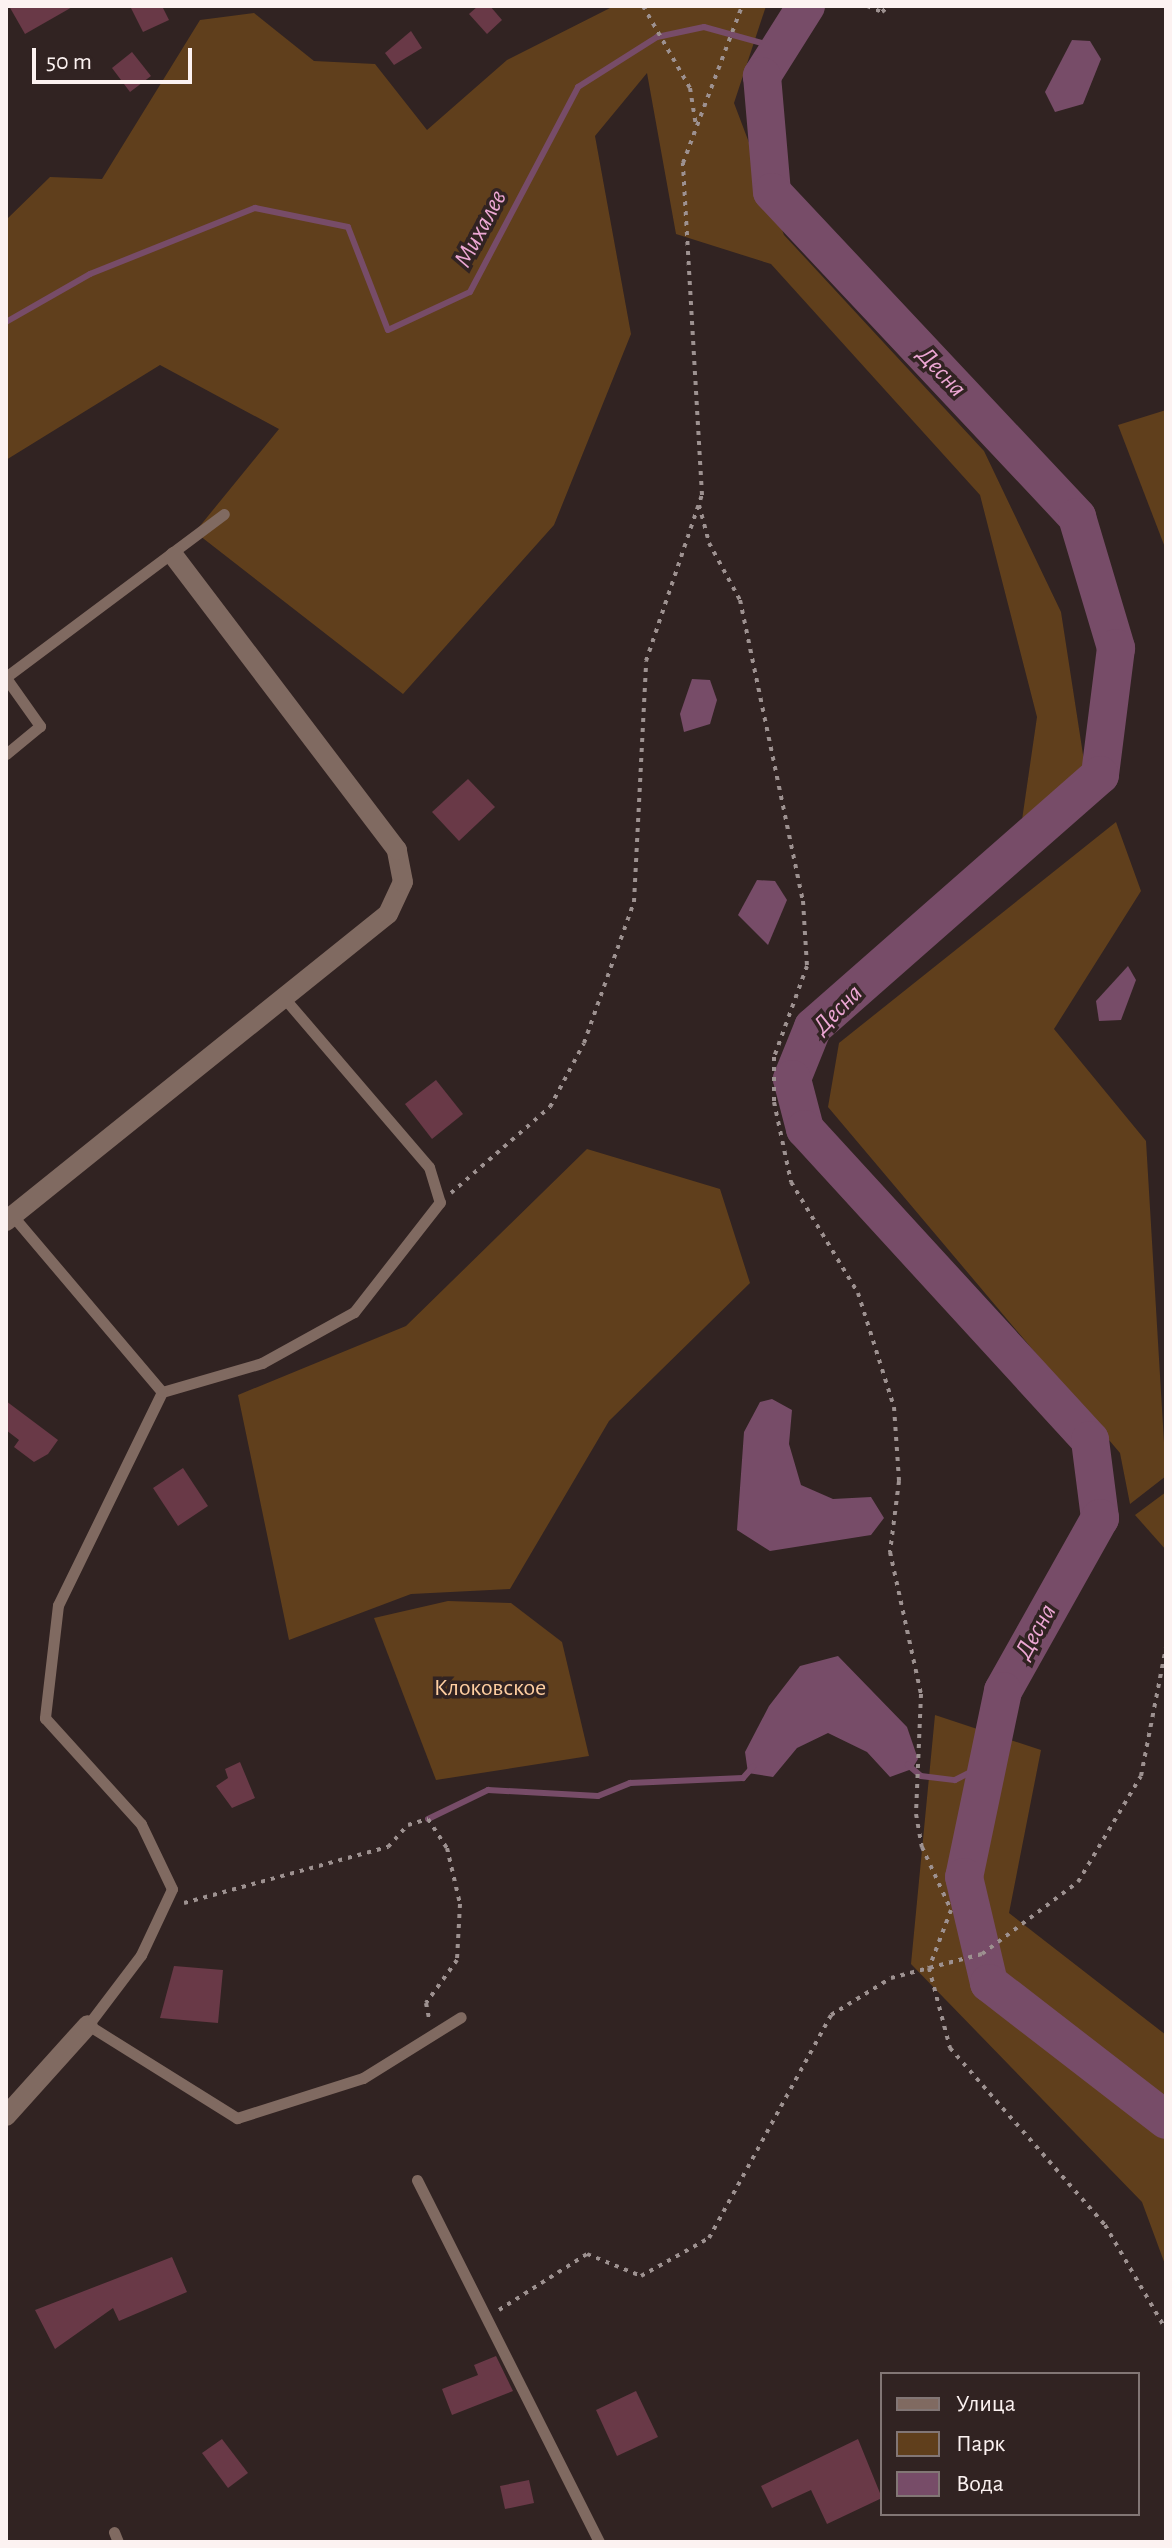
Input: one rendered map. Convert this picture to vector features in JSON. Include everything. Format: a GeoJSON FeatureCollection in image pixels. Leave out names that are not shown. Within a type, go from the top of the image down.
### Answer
{"type":"FeatureCollection","features":[{"type":"Feature","properties":{"kind":"street"},"geometry":{"type":"LineString","coordinates":[[9,1218],[388,914],[403,882],[397,850],[175,557]]}},
{"type":"Feature","properties":{"kind":"street"},"geometry":{"type":"LineString","coordinates":[[6,2116],[88,2025]]}},
{"type":"Feature","properties":{"kind":"lane"},"geometry":{"type":"LineString","coordinates":[[6,754],[40,726],[6,678],[175,557],[224,514]]}},
{"type":"Feature","properties":{"kind":"lane"},"geometry":{"type":"LineString","coordinates":[[285,999],[429,1167],[440,1202],[354,1312],[262,1363],[162,1392],[58,1605],[45,1718],[141,1824],[172,1889],[164,1913],[88,2025],[237,2118],[363,2078],[461,2017]]}},
{"type":"Feature","properties":{"kind":"lane"},"geometry":{"type":"LineString","coordinates":[[9,1218],[162,1392]]}},
{"type":"Feature","properties":{"kind":"lane"},"geometry":{"type":"LineString","coordinates":[[417,2180],[599,2542]]}},
{"type":"Feature","properties":{"kind":"path"},"geometry":{"type":"LineString","coordinates":[[643,6],[690,88],[696,129]]}},
{"type":"Feature","properties":{"kind":"path"},"geometry":{"type":"LineString","coordinates":[[742,6],[683,163],[699,505],[709,543],[740,600],[803,901],[807,966],[774,1057],[774,1102],[791,1182],[858,1293],[894,1407],[899,1481],[890,1552],[921,1694],[916,1814],[922,1847],[951,1910],[929,1968],[950,2048],[1105,2225],[1166,2330]]}},
{"type":"Feature","properties":{"kind":"path"},"geometry":{"type":"LineString","coordinates":[[867,6],[882,12],[889,6]]}},
{"type":"Feature","properties":{"kind":"path"},"geometry":{"type":"LineString","coordinates":[[440,1202],[550,1107],[584,1043],[634,902],[646,661],[699,505]]}},
{"type":"Feature","properties":{"kind":"path"},"geometry":{"type":"LineString","coordinates":[[486,2317],[547,2286],[587,2254],[641,2276],[709,2238],[831,2015],[891,1978],[982,1954],[1078,1882],[1141,1776],[1166,1647]]}},
{"type":"Feature","properties":{"kind":"path"},"geometry":{"type":"LineString","coordinates":[[164,1913],[278,1876],[301,1877],[313,1863],[388,1847],[408,1825],[428,1819],[447,1848],[460,1904],[457,1960],[426,2003],[433,2035]]}},
{"type":"Feature","properties":{"kind":"green space"},"geometry":{"type":"Polygon","coordinates":[[[614,6],[766,6],[734,103],[784,235],[984,451],[1061,612],[1086,774],[1022,820],[1037,717],[980,495],[771,264],[676,234],[647,73],[595,136],[631,334],[554,525],[403,694],[195,532],[279,429],[160,365],[6,460],[6,220],[50,177],[102,179],[200,20],[254,13],[314,61],[375,64],[427,130],[507,60],[614,6]]]}},
{"type":"Feature","properties":{"kind":"green space"},"geometry":{"type":"Polygon","coordinates":[[[1166,410],[1166,550],[1118,425],[1166,410]]]}},
{"type":"Feature","properties":{"kind":"green space"},"geometry":{"type":"Polygon","coordinates":[[[1116,822],[1141,891],[1054,1029],[1146,1141],[1166,1476],[1130,1504],[1120,1453],[828,1107],[839,1043],[1116,822]]]}},
{"type":"Feature","properties":{"kind":"green space"},"geometry":{"type":"Polygon","coordinates":[[[587,1149],[720,1189],[750,1283],[609,1421],[510,1589],[411,1594],[289,1640],[238,1395],[406,1326],[587,1149]]]}},
{"type":"Feature","properties":{"kind":"green space"},"geometry":{"type":"Polygon","coordinates":[[[1166,1492],[1166,1550],[1135,1515],[1166,1492]]]}},
{"type":"Feature","properties":{"kind":"green space","name":"Клоковское"},"geometry":{"type":"Polygon","coordinates":[[[448,1601],[511,1603],[562,1642],[589,1756],[436,1780],[374,1618],[448,1601]]]}},
{"type":"Feature","properties":{"kind":"green space"},"geometry":{"type":"Polygon","coordinates":[[[935,1715],[1041,1750],[1009,1913],[1166,2035],[1166,2267],[1142,2202],[911,1964],[935,1715]]]}},
{"type":"Feature","properties":{"kind":"water"},"geometry":{"type":"Polygon","coordinates":[[[1072,40],[1090,41],[1101,59],[1083,104],[1055,112],[1045,92],[1072,40]]]}},
{"type":"Feature","properties":{"kind":"water"},"geometry":{"type":"Polygon","coordinates":[[[692,679],[710,680],[717,700],[710,724],[684,732],[680,714],[692,679]]]}},
{"type":"Feature","properties":{"kind":"water"},"geometry":{"type":"Polygon","coordinates":[[[757,880],[775,881],[787,900],[768,945],[738,915],[757,880]]]}},
{"type":"Feature","properties":{"kind":"water"},"geometry":{"type":"Polygon","coordinates":[[[1128,966],[1136,980],[1121,1020],[1099,1021],[1096,1001],[1128,966]]]}},
{"type":"Feature","properties":{"kind":"water"},"geometry":{"type":"Polygon","coordinates":[[[772,1399],[792,1410],[789,1444],[801,1485],[833,1499],[871,1497],[884,1518],[871,1535],[770,1551],[737,1530],[744,1432],[760,1402],[772,1399]]]}},
{"type":"Feature","properties":{"kind":"water"},"geometry":{"type":"Polygon","coordinates":[[[838,1656],[907,1727],[918,1759],[912,1769],[890,1777],[867,1752],[828,1733],[797,1748],[773,1777],[748,1773],[745,1752],[769,1706],[800,1666],[838,1656]]]}},
{"type":"Feature","properties":{"kind":"building"},"geometry":{"type":"Polygon","coordinates":[[[9,6],[74,6],[25,34],[9,6]]]}},
{"type":"Feature","properties":{"kind":"building"},"geometry":{"type":"Polygon","coordinates":[[[130,6],[162,6],[169,20],[143,32],[130,6]]]}},
{"type":"Feature","properties":{"kind":"building"},"geometry":{"type":"Polygon","coordinates":[[[478,6],[490,6],[502,20],[487,34],[469,14],[478,6]]]}},
{"type":"Feature","properties":{"kind":"building"},"geometry":{"type":"Polygon","coordinates":[[[411,31],[422,48],[394,65],[385,53],[411,31]]]}},
{"type":"Feature","properties":{"kind":"building"},"geometry":{"type":"Polygon","coordinates":[[[132,52],[151,76],[130,92],[112,68],[132,52]]]}},
{"type":"Feature","properties":{"kind":"building"},"geometry":{"type":"Polygon","coordinates":[[[468,779],[495,807],[459,841],[432,812],[468,779]]]}},
{"type":"Feature","properties":{"kind":"building"},"geometry":{"type":"Polygon","coordinates":[[[436,1080],[463,1114],[432,1139],[405,1104],[436,1080]]]}},
{"type":"Feature","properties":{"kind":"building"},"geometry":{"type":"Polygon","coordinates":[[[6,1401],[58,1440],[48,1454],[34,1462],[14,1447],[19,1440],[6,1430],[6,1401]]]}},
{"type":"Feature","properties":{"kind":"building"},"geometry":{"type":"Polygon","coordinates":[[[183,1468],[208,1506],[178,1526],[153,1488],[183,1468]]]}},
{"type":"Feature","properties":{"kind":"building"},"geometry":{"type":"Polygon","coordinates":[[[240,1762],[255,1798],[232,1808],[216,1786],[228,1778],[225,1769],[240,1762]]]}},
{"type":"Feature","properties":{"kind":"building"},"geometry":{"type":"Polygon","coordinates":[[[174,1966],[223,1970],[218,2023],[160,2018],[174,1966]]]}},
{"type":"Feature","properties":{"kind":"building"},"geometry":{"type":"Polygon","coordinates":[[[172,2257],[187,2292],[119,2321],[113,2308],[55,2349],[35,2310],[172,2257]]]}},
{"type":"Feature","properties":{"kind":"building"},"geometry":{"type":"Polygon","coordinates":[[[496,2356],[513,2391],[452,2415],[442,2389],[478,2375],[474,2365],[496,2356]]]}},
{"type":"Feature","properties":{"kind":"building"},"geometry":{"type":"Polygon","coordinates":[[[636,2391],[658,2437],[617,2456],[596,2410],[636,2391]]]}},
{"type":"Feature","properties":{"kind":"building"},"geometry":{"type":"Polygon","coordinates":[[[222,2439],[248,2473],[228,2488],[202,2453],[222,2439]]]}},
{"type":"Feature","properties":{"kind":"building"},"geometry":{"type":"Polygon","coordinates":[[[858,2439],[880,2499],[827,2524],[811,2490],[772,2508],[761,2486],[858,2439]]]}},
{"type":"Feature","properties":{"kind":"building"},"geometry":{"type":"Polygon","coordinates":[[[529,2480],[534,2503],[505,2509],[500,2486],[529,2480]]]}},
{"type":"Feature","properties":{"kind":"waterway","name":"Десна"},"geometry":{"type":"LineString","coordinates":[[806,6],[762,76],[772,192],[1077,517],[1116,648],[1100,775],[813,1027],[792,1079],[805,1129],[1090,1440],[1100,1518],[1003,1691],[964,1877],[989,1983],[1166,2120]]}},
{"type":"Feature","properties":{"kind":"waterway","name":"Михалев"},"geometry":{"type":"LineString","coordinates":[[6,322],[90,274],[255,208],[348,227],[388,330],[470,292],[578,87],[657,37],[704,27],[780,48]]}},
{"type":"Feature","properties":{"kind":"waterway"},"geometry":{"type":"LineString","coordinates":[[908,1765],[921,1776],[955,1780],[982,1766]]}},
{"type":"Feature","properties":{"kind":"waterway"},"geometry":{"type":"LineString","coordinates":[[428,1819],[488,1790],[598,1796],[630,1783],[743,1778],[753,1767]]}}]}
